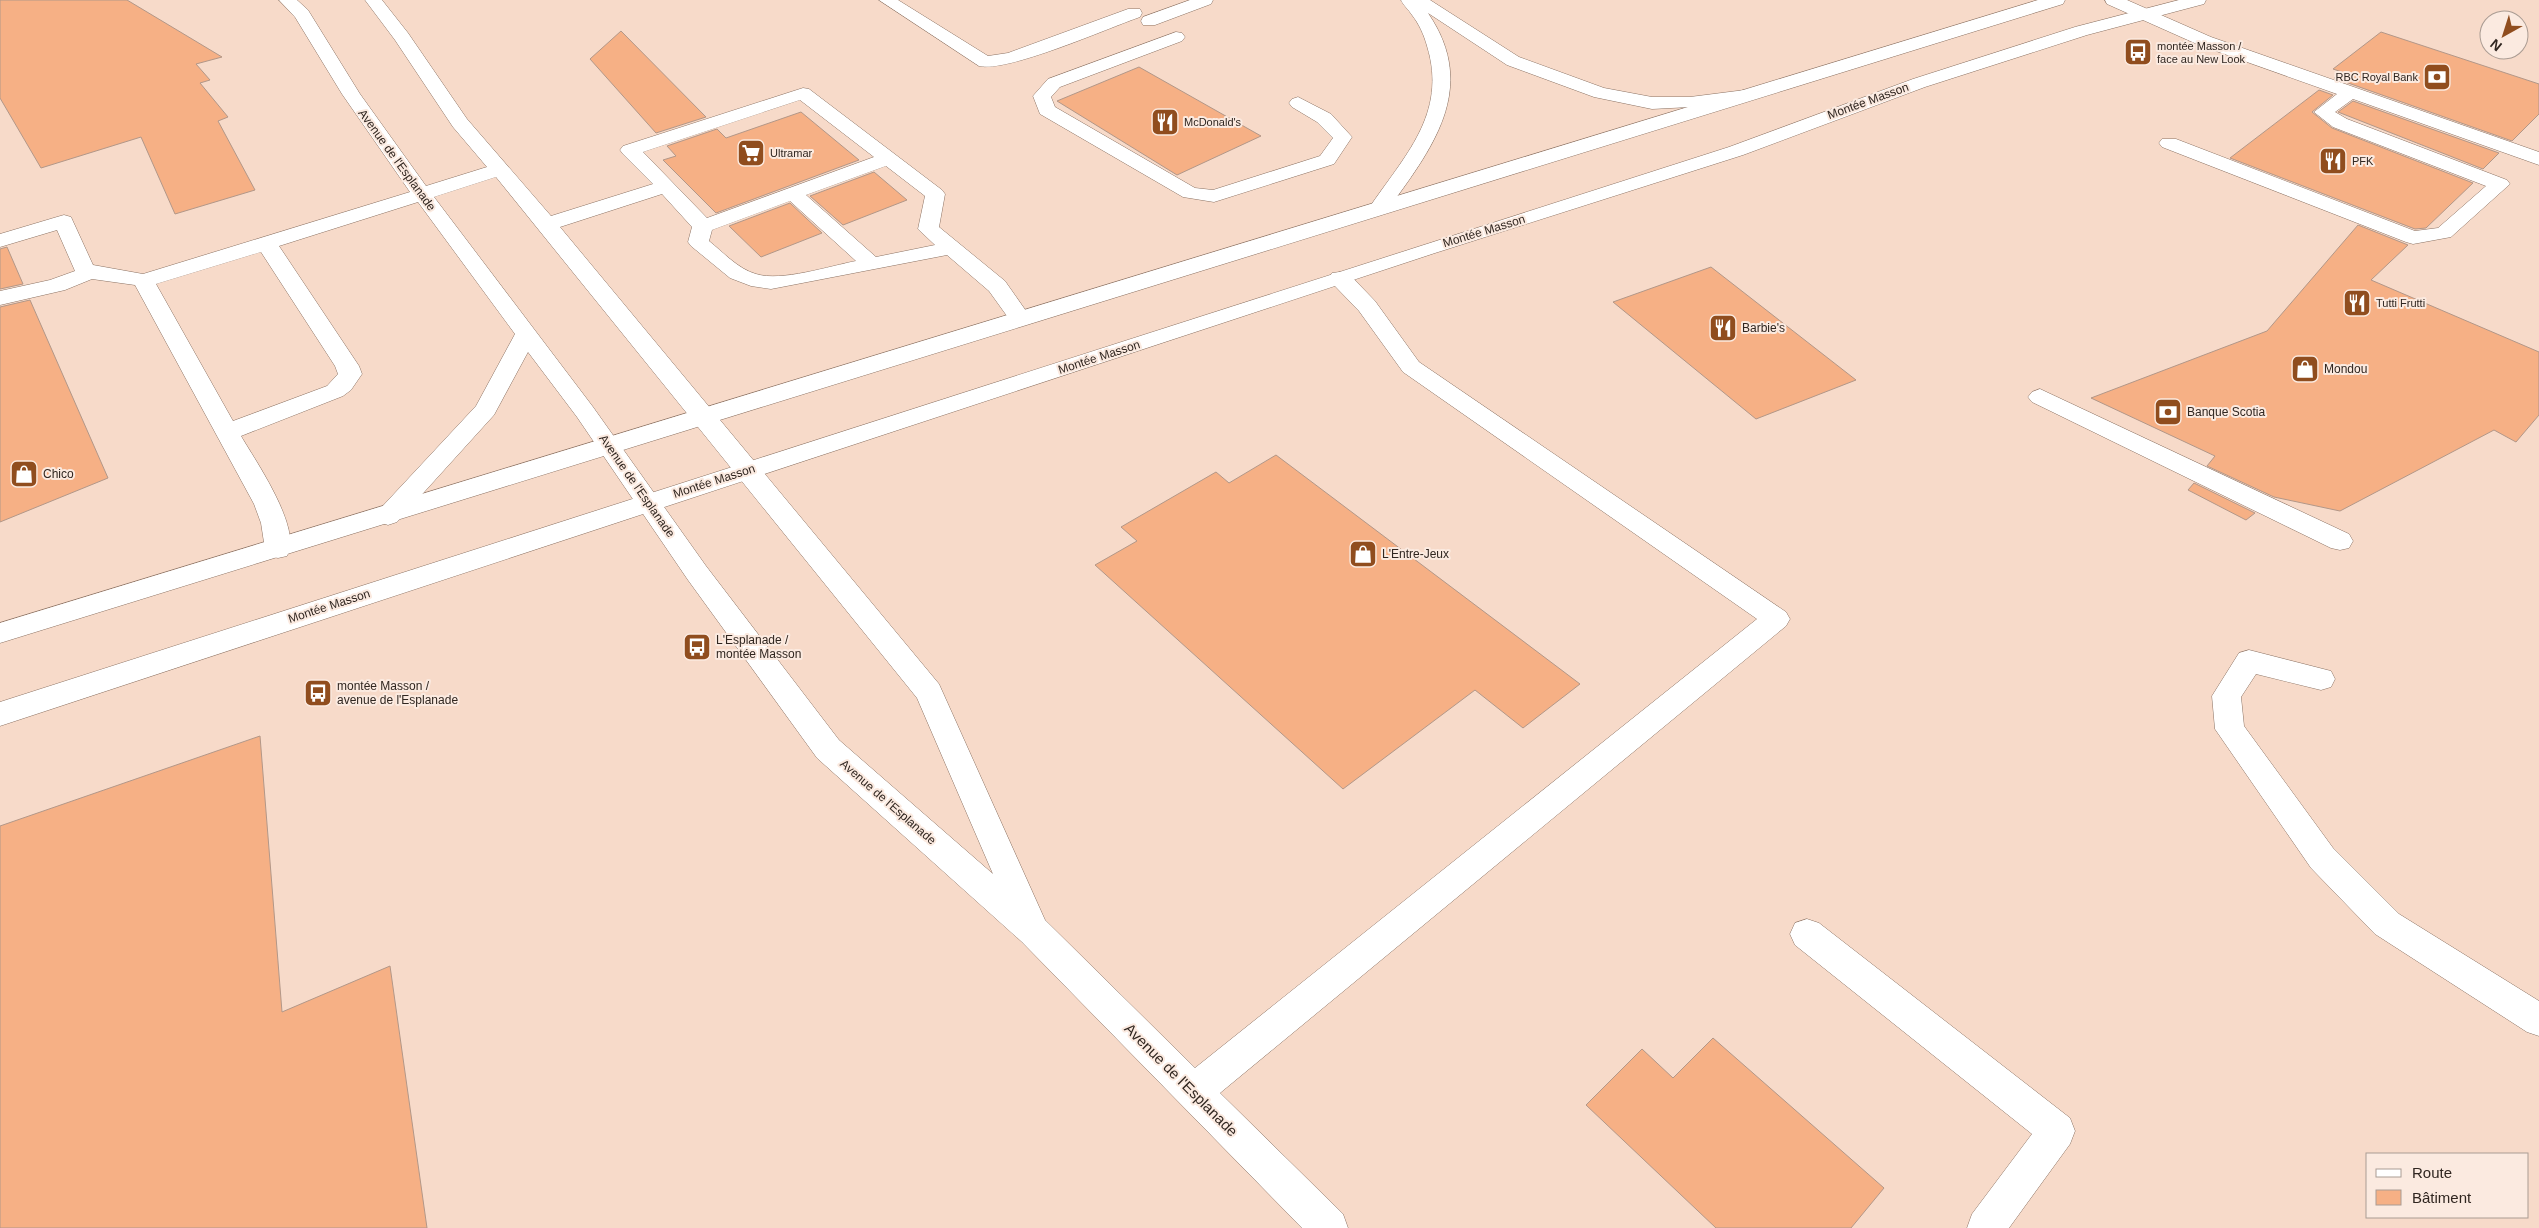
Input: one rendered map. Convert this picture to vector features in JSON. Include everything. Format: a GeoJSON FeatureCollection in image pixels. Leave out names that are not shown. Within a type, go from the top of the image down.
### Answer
{"type":"FeatureCollection","features":[{"type":"Feature","properties":{"kind":"main road","name":"Avenue de l'Esplanade"},"geometry":{"type":"LineString","coordinates":[[287,0],[302,14],[366,117],[609,446],[697,573],[828,749],[1034,932],[1329,1228]]}},
{"type":"Feature","properties":{"kind":"main road","name":"Avenue de l'Esplanade"},"geometry":{"type":"LineString","coordinates":[[373,0],[402,37],[460,123],[547,224],[929,692],[1034,932]]}},
{"type":"Feature","properties":{"kind":"main road"},"geometry":{"type":"LineString","coordinates":[[887,0],[985,62],[1011,58],[1134,12]]}},
{"type":"Feature","properties":{"kind":"main road"},"geometry":{"type":"LineString","coordinates":[[1149,21],[1206,0]]}},
{"type":"Feature","properties":{"kind":"main road"},"geometry":{"type":"LineString","coordinates":[[1379,208],[1421,148],[1440,109],[1443,91],[1442,71],[1429,28],[1408,0]]}},
{"type":"Feature","properties":{"kind":"main road"},"geometry":{"type":"LineString","coordinates":[[1419,0],[1513,61],[1552,77],[1600,93],[1652,104],[1690,102],[1745,95]]}},
{"type":"Feature","properties":{"kind":"main road"},"geometry":{"type":"LineString","coordinates":[[0,633],[388,516],[1020,318],[2026,8],[2058,0]]}},
{"type":"Feature","properties":{"kind":"main road"},"geometry":{"type":"LineString","coordinates":[[2113,0],[2206,40],[2539,160]]}},
{"type":"Feature","properties":{"kind":"main road","name":"Montée Masson"},"geometry":{"type":"LineString","coordinates":[[0,714],[648,502],[1736,151],[1927,80],[2081,31],[2198,0]]}},
{"type":"Feature","properties":{"kind":"main road"},"geometry":{"type":"LineString","coordinates":[[1176,37],[1054,83],[1042,96],[1047,110],[1190,193],[1214,196],[1327,160],[1342,137],[1324,118],[1298,103]]}},
{"type":"Feature","properties":{"kind":"main road"},"geometry":{"type":"LineString","coordinates":[[703,226],[630,150],[803,93],[935,194],[928,229],[997,286],[1020,318]]}},
{"type":"Feature","properties":{"kind":"main road"},"geometry":{"type":"LineString","coordinates":[[2169,143],[2413,238],[2444,233],[2500,184],[2340,123],[2324,112],[2350,93]]}},
{"type":"Feature","properties":{"kind":"main road"},"geometry":{"type":"LineString","coordinates":[[703,226],[888,158]]}},
{"type":"Feature","properties":{"kind":"main road"},"geometry":{"type":"LineString","coordinates":[[0,298],[57,285],[91,272],[125,275],[144,281],[499,169]]}},
{"type":"Feature","properties":{"kind":"main road"},"geometry":{"type":"LineString","coordinates":[[547,224],[666,186]]}},
{"type":"Feature","properties":{"kind":"main road"},"geometry":{"type":"LineString","coordinates":[[792,193],[872,264]]}},
{"type":"Feature","properties":{"kind":"main road"},"geometry":{"type":"LineString","coordinates":[[0,241],[64,221],[81,263],[91,272]]}},
{"type":"Feature","properties":{"kind":"main road"},"geometry":{"type":"LineString","coordinates":[[703,226],[698,242],[741,277],[751,281],[775,282],[951,248]]}},
{"type":"Feature","properties":{"kind":"main road"},"geometry":{"type":"LineString","coordinates":[[227,432],[330,394],[343,385],[350,374],[347,366],[266,243]]}},
{"type":"Feature","properties":{"kind":"main road"},"geometry":{"type":"LineString","coordinates":[[1194,1092],[1776,620],[1411,367],[1367,306],[1340,278]]}},
{"type":"Feature","properties":{"kind":"main road"},"geometry":{"type":"LineString","coordinates":[[144,281],[267,504],[274,523],[278,549]]}},
{"type":"Feature","properties":{"kind":"main road"},"geometry":{"type":"LineString","coordinates":[[388,516],[486,410],[526,335]]}},
{"type":"Feature","properties":{"kind":"main road"},"geometry":{"type":"LineString","coordinates":[[2040,397],[2340,541]]}},
{"type":"Feature","properties":{"kind":"main road"},"geometry":{"type":"LineString","coordinates":[[2321,679],[2249,661],[2226,696],[2230,729],[2322,858],[2387,924],[2539,1020]]}},
{"type":"Feature","properties":{"kind":"main road"},"geometry":{"type":"LineString","coordinates":[[1807,934],[2057,1131],[1986,1228]]}},
{"type":"Feature","properties":{"kind":"building"},"geometry":{"type":"Polygon","coordinates":[[[0,0],[127,0],[222,57],[196,64],[210,80],[200,83],[228,117],[218,121],[255,190],[175,214],[141,137],[41,168],[0,98],[0,0]]]}},
{"type":"Feature","properties":{"kind":"building"},"geometry":{"type":"Polygon","coordinates":[[[621,31],[706,117],[656,133],[590,59],[621,31]]]}},
{"type":"Feature","properties":{"kind":"building"},"geometry":{"type":"Polygon","coordinates":[[[2381,32],[2539,84],[2539,114],[2512,141],[2334,78],[2342,72],[2333,69],[2381,32]]]}},
{"type":"Feature","properties":{"kind":"building"},"geometry":{"type":"Polygon","coordinates":[[[1139,67],[1261,136],[1177,175],[1057,101],[1139,67]]]}},
{"type":"Feature","properties":{"kind":"building"},"geometry":{"type":"Polygon","coordinates":[[[2319,90],[2333,95],[2312,112],[2332,128],[2473,183],[2426,228],[2415,229],[2230,158],[2319,90]]]}},
{"type":"Feature","properties":{"kind":"building"},"geometry":{"type":"Polygon","coordinates":[[[2353,101],[2499,153],[2483,169],[2338,112],[2353,101]]]}},
{"type":"Feature","properties":{"kind":"building"},"geometry":{"type":"Polygon","coordinates":[[[801,112],[859,160],[716,213],[663,160],[676,156],[667,146],[717,129],[726,138],[801,112]]]}},
{"type":"Feature","properties":{"kind":"building"},"geometry":{"type":"Polygon","coordinates":[[[874,172],[907,200],[843,225],[810,196],[874,172]]]}},
{"type":"Feature","properties":{"kind":"building"},"geometry":{"type":"Polygon","coordinates":[[[790,203],[822,233],[761,257],[729,226],[790,203]]]}},
{"type":"Feature","properties":{"kind":"building"},"geometry":{"type":"Polygon","coordinates":[[[2358,225],[2408,245],[2371,280],[2539,352],[2539,415],[2516,442],[2494,430],[2340,511],[2274,497],[2207,466],[2215,456],[2091,398],[2267,331],[2358,225]]]}},
{"type":"Feature","properties":{"kind":"building"},"geometry":{"type":"Polygon","coordinates":[[[7,247],[23,284],[0,289],[0,249],[7,247]]]}},
{"type":"Feature","properties":{"kind":"building"},"geometry":{"type":"Polygon","coordinates":[[[1711,267],[1856,380],[1756,419],[1613,302],[1711,267]]]}},
{"type":"Feature","properties":{"kind":"building"},"geometry":{"type":"Polygon","coordinates":[[[30,300],[108,478],[0,522],[0,307],[30,300]]]}},
{"type":"Feature","properties":{"kind":"building"},"geometry":{"type":"Polygon","coordinates":[[[1276,455],[1580,684],[1523,728],[1475,690],[1343,789],[1095,565],[1137,541],[1121,527],[1216,472],[1229,483],[1276,455]]]}},
{"type":"Feature","properties":{"kind":"building"},"geometry":{"type":"Polygon","coordinates":[[[2194,483],[2255,513],[2246,520],[2188,490],[2194,483]]]}},
{"type":"Feature","properties":{"kind":"building"},"geometry":{"type":"Polygon","coordinates":[[[260,736],[282,1012],[390,966],[427,1228],[0,1228],[0,826],[260,736]]]}},
{"type":"Feature","properties":{"kind":"building"},"geometry":{"type":"Polygon","coordinates":[[[1713,1038],[1884,1188],[1851,1228],[1716,1228],[1586,1105],[1642,1049],[1673,1078],[1713,1038]]]}},
{"type":"Feature","properties":{"kind":"place","name":"montée Masson / face au New Look"},"geometry":{"type":"Point","coordinates":[2138,52]}},
{"type":"Feature","properties":{"kind":"place","name":"RBC Royal Bank"},"geometry":{"type":"Point","coordinates":[2437,77]}},
{"type":"Feature","properties":{"kind":"place","name":"McDonald's"},"geometry":{"type":"Point","coordinates":[1165,122]}},
{"type":"Feature","properties":{"kind":"place","name":"Ultramar"},"geometry":{"type":"Point","coordinates":[751,153]}},
{"type":"Feature","properties":{"kind":"place","name":"PFK"},"geometry":{"type":"Point","coordinates":[2333,161]}},
{"type":"Feature","properties":{"kind":"place","name":"Tutti Frutti"},"geometry":{"type":"Point","coordinates":[2357,303]}},
{"type":"Feature","properties":{"kind":"place","name":"Barbie's"},"geometry":{"type":"Point","coordinates":[1723,328]}},
{"type":"Feature","properties":{"kind":"place","name":"Mondou"},"geometry":{"type":"Point","coordinates":[2305,369]}},
{"type":"Feature","properties":{"kind":"place","name":"Banque Scotia"},"geometry":{"type":"Point","coordinates":[2168,412]}},
{"type":"Feature","properties":{"kind":"place","name":"Chico"},"geometry":{"type":"Point","coordinates":[24,474]}},
{"type":"Feature","properties":{"kind":"place","name":"L'Entre-Jeux"},"geometry":{"type":"Point","coordinates":[1363,554]}},
{"type":"Feature","properties":{"kind":"place","name":"L'Esplanade / montée Masson"},"geometry":{"type":"Point","coordinates":[697,647]}},
{"type":"Feature","properties":{"kind":"place","name":"montée Masson / avenue de l'Esplanade"},"geometry":{"type":"Point","coordinates":[318,693]}}]}
